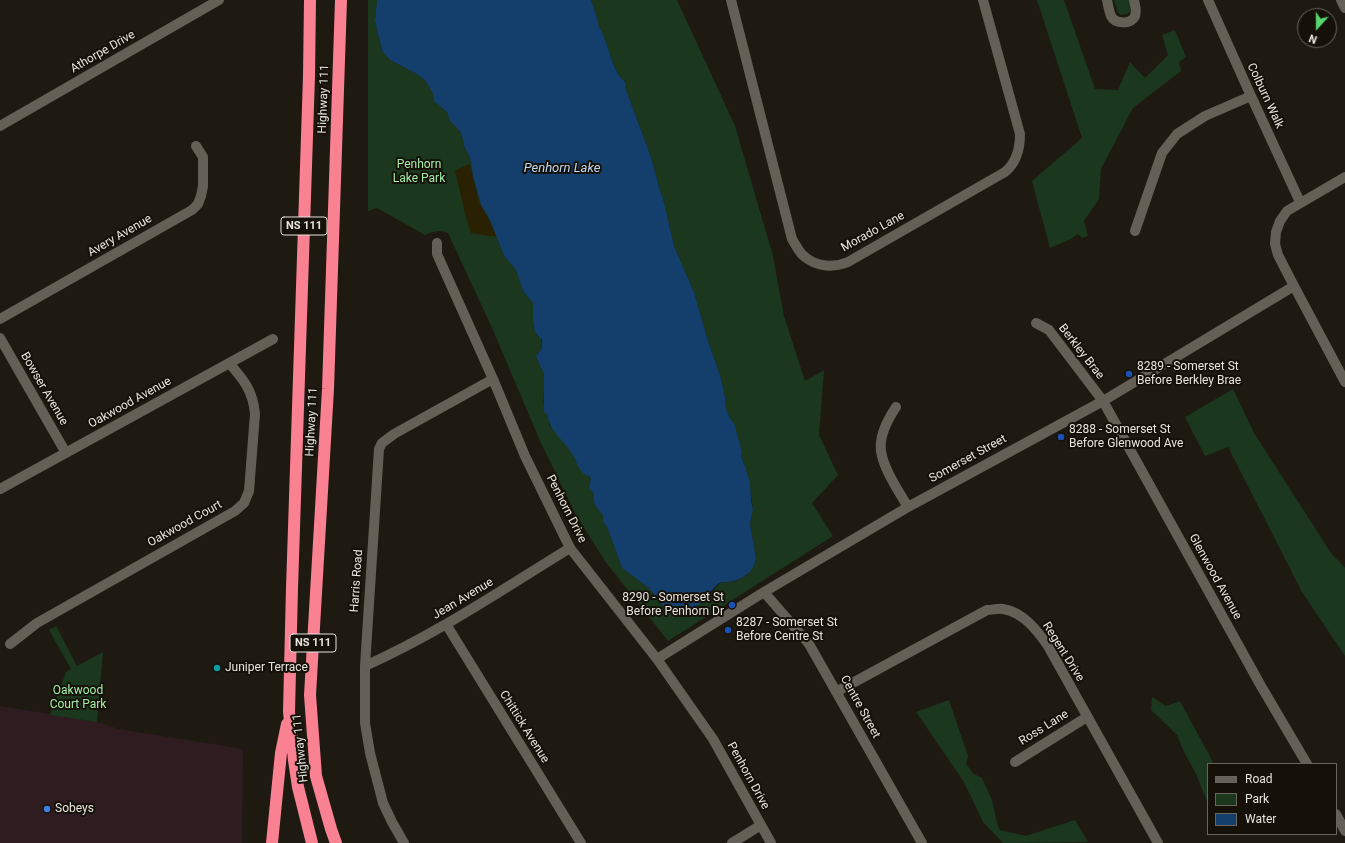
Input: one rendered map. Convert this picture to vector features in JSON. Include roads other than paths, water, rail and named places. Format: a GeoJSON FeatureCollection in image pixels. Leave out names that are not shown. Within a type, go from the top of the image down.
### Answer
{"type":"FeatureCollection","features":[{"type":"Feature","properties":{"kind":"highway","name":"Highway 111"},"geometry":{"type":"LineString","coordinates":[[310,0],[309,92],[292,588],[290,712],[297,780],[312,843]]}},
{"type":"Feature","properties":{"kind":"highway","name":"Highway 111"},"geometry":{"type":"LineString","coordinates":[[336,843],[330,829],[316,776],[310,695],[328,389],[341,0]]}},
{"type":"Feature","properties":{"kind":"highway"},"geometry":{"type":"LineString","coordinates":[[272,843],[281,753],[290,712]]}},
{"type":"Feature","properties":{"kind":"street","name":"Athorpe Drive"},"geometry":{"type":"LineString","coordinates":[[0,126],[219,0]]}},
{"type":"Feature","properties":{"kind":"street","name":"Morado Lane"},"geometry":{"type":"LineString","coordinates":[[731,0],[792,238],[800,253],[805,258],[828,266],[841,265],[848,262],[1010,168],[1020,144],[1020,134],[982,0]]}},
{"type":"Feature","properties":{"kind":"street"},"geometry":{"type":"LineString","coordinates":[[1107,0],[1111,17],[1126,23],[1135,16],[1136,11],[1134,0]]}},
{"type":"Feature","properties":{"kind":"street","name":"Colburn Walk"},"geometry":{"type":"LineString","coordinates":[[1208,0],[1300,202]]}},
{"type":"Feature","properties":{"kind":"street"},"geometry":{"type":"LineString","coordinates":[[1341,0],[1345,8]]}},
{"type":"Feature","properties":{"kind":"street"},"geometry":{"type":"LineString","coordinates":[[1135,231],[1162,154],[1177,134],[1206,116],[1251,96]]}},
{"type":"Feature","properties":{"kind":"street","name":"Avery Avenue"},"geometry":{"type":"LineString","coordinates":[[0,319],[192,210],[198,204],[203,186],[203,157],[196,146]]}},
{"type":"Feature","properties":{"kind":"street"},"geometry":{"type":"LineString","coordinates":[[1345,177],[1287,211],[1280,221],[1276,232],[1275,244],[1278,255],[1345,382]]}},
{"type":"Feature","properties":{"kind":"street","name":"Penhorn Drive"},"geometry":{"type":"LineString","coordinates":[[438,243],[437,254],[494,379],[525,456],[570,548],[657,659],[712,739],[771,843]]}},
{"type":"Feature","properties":{"kind":"street","name":"Somerset Street"},"geometry":{"type":"LineString","coordinates":[[657,659],[764,592],[908,507],[1103,400],[1294,286]]}},
{"type":"Feature","properties":{"kind":"street","name":"Berkley Brae"},"geometry":{"type":"LineString","coordinates":[[1036,323],[1049,330],[1103,400]]}},
{"type":"Feature","properties":{"kind":"street","name":"Bowser Avenue"},"geometry":{"type":"LineString","coordinates":[[0,338],[66,453]]}},
{"type":"Feature","properties":{"kind":"street","name":"Oakwood Avenue"},"geometry":{"type":"LineString","coordinates":[[0,489],[273,339]]}},
{"type":"Feature","properties":{"kind":"street","name":"Oakwood Court"},"geometry":{"type":"LineString","coordinates":[[10,644],[37,623],[235,511],[244,503],[249,491],[255,414],[254,403],[251,392],[246,383],[229,363]]}},
{"type":"Feature","properties":{"kind":"street","name":"Harris Road"},"geometry":{"type":"LineString","coordinates":[[404,843],[392,822],[384,803],[370,753],[365,723],[365,666],[379,448],[382,443],[394,434],[494,379]]}},
{"type":"Feature","properties":{"kind":"street","name":"Glenwood Avenue"},"geometry":{"type":"LineString","coordinates":[[1103,400],[1257,679],[1306,763]]}},
{"type":"Feature","properties":{"kind":"street"},"geometry":{"type":"LineString","coordinates":[[896,407],[888,418],[881,440],[881,451],[895,486],[908,507]]}},
{"type":"Feature","properties":{"kind":"street","name":"Jean Avenue"},"geometry":{"type":"LineString","coordinates":[[365,666],[404,648],[446,624],[570,548]]}},
{"type":"Feature","properties":{"kind":"street","name":"Centre Street"},"geometry":{"type":"LineString","coordinates":[[764,592],[809,644],[922,843]]}},
{"type":"Feature","properties":{"kind":"street","name":"Regent Drive"},"geometry":{"type":"LineString","coordinates":[[836,692],[987,610],[1002,609],[1013,612],[1023,618],[1040,634],[1158,843]]}},
{"type":"Feature","properties":{"kind":"street","name":"Chittick Avenue"},"geometry":{"type":"LineString","coordinates":[[446,624],[581,843]]}},
{"type":"Feature","properties":{"kind":"street","name":"Ross Lane"},"geometry":{"type":"LineString","coordinates":[[1016,762],[1087,718]]}},
{"type":"Feature","properties":{"kind":"street"},"geometry":{"type":"LineString","coordinates":[[1337,816],[1345,831]]}},
{"type":"Feature","properties":{"kind":"street"},"geometry":{"type":"LineString","coordinates":[[732,843],[760,825]]}},
{"type":"Feature","properties":{"kind":"water","name":"Penhorn Lake"},"geometry":{"type":"Polygon","coordinates":[[[377,0],[591,0],[598,25],[605,39],[613,62],[620,76],[625,82],[625,87],[651,157],[664,202],[674,246],[694,292],[708,341],[720,375],[726,409],[734,423],[742,452],[741,457],[750,481],[753,509],[750,524],[756,559],[755,564],[750,572],[742,578],[734,581],[719,583],[700,604],[682,611],[667,608],[662,605],[649,588],[622,568],[607,527],[603,522],[603,515],[596,506],[594,494],[589,488],[591,478],[580,470],[571,452],[550,425],[548,415],[544,412],[544,374],[536,356],[542,348],[542,340],[535,332],[533,321],[533,303],[523,291],[516,270],[504,256],[490,220],[481,205],[470,158],[464,146],[460,131],[450,121],[447,112],[434,101],[433,94],[425,80],[390,60],[382,51],[375,21],[377,0]]]}},
{"type":"Feature","properties":{"kind":"place","name":"8289 - Somerset St Before Berkley Brae"},"geometry":{"type":"Point","coordinates":[1129,374]}},
{"type":"Feature","properties":{"kind":"place","name":"8288 - Somerset St Before Glenwood Ave"},"geometry":{"type":"Point","coordinates":[1061,437]}},
{"type":"Feature","properties":{"kind":"place","name":"8290 - Somerset St Before Penhorn Dr"},"geometry":{"type":"Point","coordinates":[732,605]}},
{"type":"Feature","properties":{"kind":"place","name":"8287 - Somerset St Before Centre St"},"geometry":{"type":"Point","coordinates":[728,630]}},
{"type":"Feature","properties":{"kind":"place","name":"Juniper Terrace"},"geometry":{"type":"Point","coordinates":[217,668]}},
{"type":"Feature","properties":{"kind":"place","name":"Sobeys"},"geometry":{"type":"Point","coordinates":[47,809]}},
{"type":"Feature","properties":{"kind":"park label","name":"Penhorn Lake Park"},"geometry":{"type":"Point","coordinates":[419,172]}},
{"type":"Feature","properties":{"kind":"park label","name":"Oakwood Court Park"},"geometry":{"type":"Point","coordinates":[78,698]}}]}
